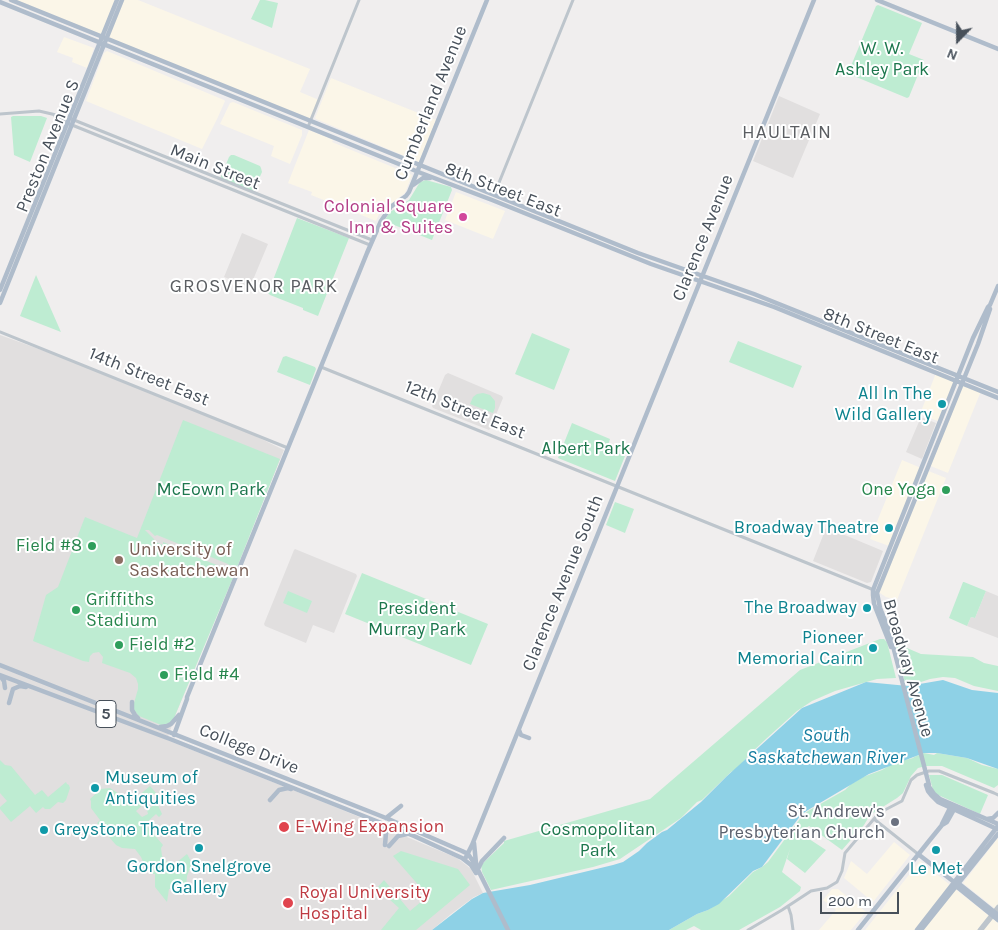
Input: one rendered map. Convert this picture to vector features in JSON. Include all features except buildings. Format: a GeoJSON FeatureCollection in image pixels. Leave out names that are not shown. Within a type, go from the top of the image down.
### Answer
{"type":"FeatureCollection","features":[{"type":"Feature","properties":{"kind":"main road","name":"8th Street East"},"geometry":{"type":"LineString","coordinates":[[11,0],[998,398]]}},
{"type":"Feature","properties":{"kind":"main road","name":"Preston Avenue S"},"geometry":{"type":"LineString","coordinates":[[105,38],[117,0]]}},
{"type":"Feature","properties":{"kind":"main road","name":"Preston Avenue S"},"geometry":{"type":"LineString","coordinates":[[0,290],[102,43],[122,0]]}},
{"type":"Feature","properties":{"kind":"main road","name":"Cumberland Avenue"},"geometry":{"type":"LineString","coordinates":[[371,242],[381,221],[390,208],[410,192],[487,0]]}},
{"type":"Feature","properties":{"kind":"main road","name":"Clarence Avenue"},"geometry":{"type":"LineString","coordinates":[[617,486],[814,0]]}},
{"type":"Feature","properties":{"kind":"main road"},"geometry":{"type":"LineString","coordinates":[[877,0],[998,49]]}},
{"type":"Feature","properties":{"kind":"main road","name":"8th Street East"},"geometry":{"type":"LineString","coordinates":[[0,2],[418,172],[645,261],[754,294],[998,392]]}},
{"type":"Feature","properties":{"kind":"main road"},"geometry":{"type":"LineString","coordinates":[[212,88],[229,92],[233,90]]}},
{"type":"Feature","properties":{"kind":"main road","name":"Preston Avenue S"},"geometry":{"type":"LineString","coordinates":[[0,303],[70,122]]}},
{"type":"Feature","properties":{"kind":"main road"},"geometry":{"type":"LineString","coordinates":[[330,136],[347,140],[354,139]]}},
{"type":"Feature","properties":{"kind":"main road"},"geometry":{"type":"LineString","coordinates":[[412,186],[423,178],[439,180]]}},
{"type":"Feature","properties":{"kind":"main road"},"geometry":{"type":"LineString","coordinates":[[172,736],[371,242]]}},
{"type":"Feature","properties":{"kind":"main road","name":"Broadway Avenue"},"geometry":{"type":"LineString","coordinates":[[953,807],[938,802],[932,796],[892,647],[872,595],[958,382],[978,344],[998,286]]}},
{"type":"Feature","properties":{"kind":"main road","name":"Clarence Avenue South"},"geometry":{"type":"LineString","coordinates":[[519,728],[617,486]]}},
{"type":"Feature","properties":{"kind":"main road","name":"College Drive"},"geometry":{"type":"LineString","coordinates":[[0,665],[141,720],[204,752],[414,836],[465,860],[477,869]]}},
{"type":"Feature","properties":{"kind":"main road"},"geometry":{"type":"LineString","coordinates":[[0,676],[4,681],[5,688]]}},
{"type":"Feature","properties":{"kind":"main road","name":"College Drive"},"geometry":{"type":"LineString","coordinates":[[0,676],[224,754],[386,818],[468,854],[477,869]]}},
{"type":"Feature","properties":{"kind":"main road"},"geometry":{"type":"LineString","coordinates":[[9,703],[12,691],[19,686],[42,690]]}},
{"type":"Feature","properties":{"kind":"main road"},"geometry":{"type":"LineString","coordinates":[[172,736],[178,715],[187,697]]}},
{"type":"Feature","properties":{"kind":"main road"},"geometry":{"type":"LineString","coordinates":[[119,712],[127,710],[132,702],[133,712],[141,720]]}},
{"type":"Feature","properties":{"kind":"main road"},"geometry":{"type":"LineString","coordinates":[[157,727],[171,724],[178,715]]}},
{"type":"Feature","properties":{"kind":"main road"},"geometry":{"type":"LineString","coordinates":[[519,728],[521,735],[529,738]]}},
{"type":"Feature","properties":{"kind":"main road"},"geometry":{"type":"LineString","coordinates":[[465,860],[474,842],[519,728]]}},
{"type":"Feature","properties":{"kind":"main road"},"geometry":{"type":"LineString","coordinates":[[204,752],[224,754]]}},
{"type":"Feature","properties":{"kind":"main road"},"geometry":{"type":"LineString","coordinates":[[270,800],[279,790],[288,788],[304,792]]}},
{"type":"Feature","properties":{"kind":"main road"},"geometry":{"type":"LineString","coordinates":[[386,818],[401,806]]}},
{"type":"Feature","properties":{"kind":"main road"},"geometry":{"type":"LineString","coordinates":[[858,930],[918,854],[942,825],[947,822],[953,807],[998,827],[921,930]]}},
{"type":"Feature","properties":{"kind":"main road"},"geometry":{"type":"LineString","coordinates":[[986,821],[998,813]]}},
{"type":"Feature","properties":{"kind":"main road"},"geometry":{"type":"LineString","coordinates":[[375,820],[386,831],[387,846],[399,835],[414,836]]}},
{"type":"Feature","properties":{"kind":"main road"},"geometry":{"type":"LineString","coordinates":[[986,821],[990,831],[989,839]]}},
{"type":"Feature","properties":{"kind":"main road"},"geometry":{"type":"LineString","coordinates":[[917,930],[998,834]]}},
{"type":"Feature","properties":{"kind":"main road"},"geometry":{"type":"LineString","coordinates":[[477,869],[482,860],[504,838]]}},
{"type":"Feature","properties":{"kind":"main road"},"geometry":{"type":"LineString","coordinates":[[474,842],[477,869]]}},
{"type":"Feature","properties":{"kind":"main road"},"geometry":{"type":"LineString","coordinates":[[918,854],[995,914],[998,920]]}},
{"type":"Feature","properties":{"kind":"main road","name":"5"},"geometry":{"type":"LineString","coordinates":[[477,869],[506,930]]}},
{"type":"Feature","properties":{"kind":"street"},"geometry":{"type":"LineString","coordinates":[[308,127],[358,0]]}},
{"type":"Feature","properties":{"kind":"street"},"geometry":{"type":"LineString","coordinates":[[494,194],[573,0]]}},
{"type":"Feature","properties":{"kind":"street","name":"Main Street"},"geometry":{"type":"LineString","coordinates":[[0,114],[39,111],[51,113],[371,242]]}},
{"type":"Feature","properties":{"kind":"street","name":"14th Street East"},"geometry":{"type":"LineString","coordinates":[[0,332],[288,448]]}},
{"type":"Feature","properties":{"kind":"street","name":"12th Street East"},"geometry":{"type":"LineString","coordinates":[[321,367],[875,590]]}},
{"type":"Feature","properties":{"kind":"street"},"geometry":{"type":"LineString","coordinates":[[748,930],[810,891],[827,888],[836,882],[842,871],[845,853],[879,813],[902,800],[912,778],[920,773],[939,771],[997,793]]}},
{"type":"Feature","properties":{"kind":"street"},"geometry":{"type":"LineString","coordinates":[[874,819],[918,854]]}},
{"type":"Feature","properties":{"kind":"street"},"geometry":{"type":"LineString","coordinates":[[788,906],[793,930]]}},
{"type":"Feature","properties":{"kind":"street"},"geometry":{"type":"LineString","coordinates":[[981,930],[995,914],[998,906]]}},
{"type":"Feature","properties":{"kind":"shaded area"},"geometry":{"type":"Polygon","coordinates":[[[11,0],[117,0],[102,37],[11,0]]]}},
{"type":"Feature","properties":{"kind":"shaded area"},"geometry":{"type":"Polygon","coordinates":[[[122,0],[138,0],[310,69],[300,92],[319,100],[310,121],[107,39],[122,0]]]}},
{"type":"Feature","properties":{"kind":"shaded area"},"geometry":{"type":"Polygon","coordinates":[[[64,37],[94,48],[87,68],[72,62],[73,58],[57,52],[64,37]]]}},
{"type":"Feature","properties":{"kind":"shaded area"},"geometry":{"type":"Polygon","coordinates":[[[107,51],[225,101],[202,149],[86,101],[104,53],[107,51]]]}},
{"type":"Feature","properties":{"kind":"shaded area"},"geometry":{"type":"Polygon","coordinates":[[[331,78],[436,120],[419,162],[316,119],[331,78]]]}},
{"type":"Feature","properties":{"kind":"shaded area"},"geometry":{"type":"Polygon","coordinates":[[[779,96],[820,114],[793,178],[753,161],[779,96]]]}},
{"type":"Feature","properties":{"kind":"shaded area"},"geometry":{"type":"Polygon","coordinates":[[[233,102],[302,130],[302,135],[290,164],[271,156],[274,146],[220,124],[230,103],[233,102]]]}},
{"type":"Feature","properties":{"kind":"shaded area"},"geometry":{"type":"Polygon","coordinates":[[[309,130],[333,140],[332,142],[412,175],[405,193],[380,212],[376,221],[311,195],[312,192],[288,183],[309,130]]]}},
{"type":"Feature","properties":{"kind":"shaded area"},"geometry":{"type":"Polygon","coordinates":[[[456,192],[505,211],[493,239],[445,220],[456,192]]]}},
{"type":"Feature","properties":{"kind":"shaded area"},"geometry":{"type":"Polygon","coordinates":[[[242,233],[268,244],[250,287],[224,277],[242,233]]]}},
{"type":"Feature","properties":{"kind":"shaded area","name":"University of Saskatchewan"},"geometry":{"type":"Polygon","coordinates":[[[0,335],[86,366],[247,432],[284,450],[175,716],[167,740],[457,858],[471,869],[483,893],[474,897],[432,930],[0,930],[0,335]]]}},
{"type":"Feature","properties":{"kind":"shaded area"},"geometry":{"type":"Polygon","coordinates":[[[448,373],[502,396],[503,398],[489,430],[433,408],[432,406],[445,375],[448,373]]]}},
{"type":"Feature","properties":{"kind":"shaded area"},"geometry":{"type":"Polygon","coordinates":[[[936,373],[956,381],[940,422],[920,414],[936,373]]]}},
{"type":"Feature","properties":{"kind":"shaded area"},"geometry":{"type":"Polygon","coordinates":[[[961,383],[981,391],[948,473],[928,465],[961,383]]]}},
{"type":"Feature","properties":{"kind":"shaded area"},"geometry":{"type":"Polygon","coordinates":[[[921,417],[936,423],[922,459],[906,452],[921,417]]]}},
{"type":"Feature","properties":{"kind":"shaded area"},"geometry":{"type":"Polygon","coordinates":[[[902,460],[921,468],[889,546],[870,539],[902,460]]]}},
{"type":"Feature","properties":{"kind":"shaded area"},"geometry":{"type":"Polygon","coordinates":[[[926,470],[946,478],[897,600],[886,597],[877,591],[926,470]]]}},
{"type":"Feature","properties":{"kind":"shaded area"},"geometry":{"type":"Polygon","coordinates":[[[826,528],[883,551],[871,582],[867,583],[813,561],[826,528]]]}},
{"type":"Feature","properties":{"kind":"shaded area"},"geometry":{"type":"Polygon","coordinates":[[[295,549],[357,576],[334,633],[313,625],[306,643],[264,624],[295,549]]]}},
{"type":"Feature","properties":{"kind":"shaded area"},"geometry":{"type":"Polygon","coordinates":[[[986,591],[998,596],[998,638],[967,626],[971,617],[975,618],[986,591]]]}},
{"type":"Feature","properties":{"kind":"shaded area"},"geometry":{"type":"Polygon","coordinates":[[[998,838],[998,911],[963,883],[998,838]]]}},
{"type":"Feature","properties":{"kind":"shaded area"},"geometry":{"type":"Polygon","coordinates":[[[894,842],[910,855],[873,902],[844,878],[851,861],[867,874],[894,842]]]}},
{"type":"Feature","properties":{"kind":"shaded area"},"geometry":{"type":"Polygon","coordinates":[[[920,861],[998,923],[998,930],[865,930],[920,861]]]}},
{"type":"Feature","properties":{"kind":"shaded area"},"geometry":{"type":"Polygon","coordinates":[[[832,889],[838,889],[866,912],[851,930],[819,930],[836,910],[823,900],[832,889]]]}},
{"type":"Feature","properties":{"kind":"green space"},"geometry":{"type":"Polygon","coordinates":[[[260,0],[278,3],[272,28],[251,19],[260,0]]]}},
{"type":"Feature","properties":{"kind":"green space","name":"W. W. Ashley Park"},"geometry":{"type":"Polygon","coordinates":[[[878,5],[922,23],[909,54],[924,60],[907,98],[848,73],[878,5]]]}},
{"type":"Feature","properties":{"kind":"green space"},"geometry":{"type":"Polygon","coordinates":[[[41,116],[47,118],[30,162],[14,155],[11,117],[41,116]]]}},
{"type":"Feature","properties":{"kind":"green space"},"geometry":{"type":"Polygon","coordinates":[[[231,155],[260,166],[262,172],[253,192],[220,179],[231,155]]]}},
{"type":"Feature","properties":{"kind":"green space"},"geometry":{"type":"Polygon","coordinates":[[[426,180],[451,187],[452,190],[432,240],[384,221],[390,212],[409,200],[420,182],[426,180]]]}},
{"type":"Feature","properties":{"kind":"green space","name":"GROSVENOR PARK"},"geometry":{"type":"Polygon","coordinates":[[[297,218],[349,238],[318,316],[268,293],[297,218]]]}},
{"type":"Feature","properties":{"kind":"green space"},"geometry":{"type":"Polygon","coordinates":[[[36,275],[61,332],[20,316],[36,275]]]}},
{"type":"Feature","properties":{"kind":"green space"},"geometry":{"type":"Polygon","coordinates":[[[532,333],[570,349],[554,390],[515,374],[532,333]]]}},
{"type":"Feature","properties":{"kind":"green space"},"geometry":{"type":"Polygon","coordinates":[[[738,341],[802,366],[793,388],[729,362],[738,341]]]}},
{"type":"Feature","properties":{"kind":"green space"},"geometry":{"type":"Polygon","coordinates":[[[286,356],[315,367],[310,385],[277,372],[283,357],[286,356]]]}},
{"type":"Feature","properties":{"kind":"green space"},"geometry":{"type":"Polygon","coordinates":[[[483,393],[490,395],[495,401],[493,413],[470,404],[473,397],[483,393]]]}},
{"type":"Feature","properties":{"kind":"green space","name":"McEown Park"},"geometry":{"type":"Polygon","coordinates":[[[183,420],[280,459],[236,567],[232,567],[157,535],[155,536],[149,530],[145,530],[155,542],[163,545],[163,542],[170,545],[171,548],[183,553],[182,550],[190,553],[232,570],[235,573],[174,718],[171,722],[161,725],[139,716],[134,710],[138,689],[136,678],[130,673],[102,663],[103,657],[99,652],[93,653],[90,656],[89,662],[83,661],[33,641],[46,595],[58,587],[85,517],[137,538],[183,420]]]}},
{"type":"Feature","properties":{"kind":"green space","name":"Albert Park"},"geometry":{"type":"Polygon","coordinates":[[[572,423],[610,439],[607,448],[625,456],[615,481],[558,458],[572,423]]]}},
{"type":"Feature","properties":{"kind":"green space"},"geometry":{"type":"Polygon","coordinates":[[[615,502],[634,509],[625,533],[606,525],[615,502]]]}},
{"type":"Feature","properties":{"kind":"green space","name":"President Murray Park"},"geometry":{"type":"Polygon","coordinates":[[[362,573],[488,624],[471,665],[345,614],[362,573]]]}},
{"type":"Feature","properties":{"kind":"green space"},"geometry":{"type":"Polygon","coordinates":[[[963,582],[986,591],[975,618],[971,617],[967,626],[949,618],[963,582]]]}},
{"type":"Feature","properties":{"kind":"green space"},"geometry":{"type":"Polygon","coordinates":[[[288,591],[312,601],[307,613],[283,603],[288,591]]]}},
{"type":"Feature","properties":{"kind":"green space","name":"Cosmopolitan Park"},"geometry":{"type":"Polygon","coordinates":[[[884,639],[887,642],[896,678],[877,679],[835,691],[812,701],[797,711],[751,753],[737,769],[731,772],[681,818],[620,859],[491,890],[482,872],[481,865],[504,841],[650,799],[800,670],[884,639]]]}},
{"type":"Feature","properties":{"kind":"green space"},"geometry":{"type":"Polygon","coordinates":[[[900,645],[921,654],[973,657],[984,663],[998,666],[998,691],[974,686],[955,678],[943,677],[909,685],[905,683],[896,646],[900,645]]]}},
{"type":"Feature","properties":{"kind":"green space"},"geometry":{"type":"Polygon","coordinates":[[[924,753],[934,755],[937,753],[967,758],[982,765],[998,769],[998,785],[994,788],[942,766],[918,768],[911,776],[903,793],[870,815],[864,825],[842,850],[809,826],[798,836],[806,837],[826,850],[805,873],[787,859],[790,849],[782,872],[801,887],[800,891],[780,907],[739,930],[701,930],[694,926],[686,930],[669,930],[708,910],[729,896],[753,872],[768,862],[802,816],[808,811],[845,790],[863,777],[894,763],[924,753]]]}},
{"type":"Feature","properties":{"kind":"green space"},"geometry":{"type":"Polygon","coordinates":[[[0,760],[5,765],[11,766],[35,795],[42,790],[48,797],[66,782],[70,788],[66,800],[63,803],[58,802],[50,809],[43,807],[36,813],[30,806],[11,822],[0,809],[7,801],[0,793],[0,760]]]}},
{"type":"Feature","properties":{"kind":"green space"},"geometry":{"type":"Polygon","coordinates":[[[929,775],[942,775],[988,795],[980,814],[936,794],[929,775]]]}},
{"type":"Feature","properties":{"kind":"green space"},"geometry":{"type":"Polygon","coordinates":[[[150,786],[156,793],[136,811],[142,817],[148,814],[147,810],[157,803],[162,814],[159,817],[156,814],[145,824],[163,845],[161,848],[162,856],[171,867],[187,854],[192,863],[187,876],[186,888],[169,889],[167,902],[155,887],[155,874],[144,864],[135,849],[122,848],[116,845],[97,823],[100,820],[91,808],[90,799],[101,789],[110,788],[130,803],[150,786]]]}},
{"type":"Feature","properties":{"kind":"green space"},"geometry":{"type":"Polygon","coordinates":[[[401,851],[458,869],[470,885],[416,930],[381,930],[399,908],[377,888],[384,880],[410,911],[428,896],[393,856],[401,851]]]}},
{"type":"Feature","properties":{"kind":"water","name":"South Saskatchewan River"},"geometry":{"type":"Polygon","coordinates":[[[943,680],[972,690],[998,693],[998,769],[967,758],[937,753],[924,753],[869,774],[801,815],[762,867],[753,871],[719,904],[669,930],[432,930],[472,899],[483,893],[530,885],[623,862],[701,802],[802,708],[866,682],[908,686],[943,680]]]}},
{"type":"Feature","properties":{"kind":"place","name":"Colonial Square Inn & Suites"},"geometry":{"type":"Point","coordinates":[463,217]}},
{"type":"Feature","properties":{"kind":"place","name":"All In The Wild Gallery"},"geometry":{"type":"Point","coordinates":[942,404]}},
{"type":"Feature","properties":{"kind":"place","name":"One Yoga"},"geometry":{"type":"Point","coordinates":[946,490]}},
{"type":"Feature","properties":{"kind":"place","name":"Broadway Theatre"},"geometry":{"type":"Point","coordinates":[889,528]}},
{"type":"Feature","properties":{"kind":"place","name":"Field #8"},"geometry":{"type":"Point","coordinates":[92,546]}},
{"type":"Feature","properties":{"kind":"place","name":"University of Saskatchewan"},"geometry":{"type":"Point","coordinates":[119,560]}},
{"type":"Feature","properties":{"kind":"place","name":"The Broadway"},"geometry":{"type":"Point","coordinates":[867,608]}},
{"type":"Feature","properties":{"kind":"place","name":"Griffiths Stadium"},"geometry":{"type":"Point","coordinates":[76,610]}},
{"type":"Feature","properties":{"kind":"place","name":"Field #2"},"geometry":{"type":"Point","coordinates":[119,645]}},
{"type":"Feature","properties":{"kind":"place","name":"Pioneer Memorial Cairn"},"geometry":{"type":"Point","coordinates":[873,648]}},
{"type":"Feature","properties":{"kind":"place","name":"Field #4"},"geometry":{"type":"Point","coordinates":[164,675]}},
{"type":"Feature","properties":{"kind":"place","name":"Museum of Antiquities"},"geometry":{"type":"Point","coordinates":[95,788]}},
{"type":"Feature","properties":{"kind":"place","name":"St. Andrew's Presbyterian Church"},"geometry":{"type":"Point","coordinates":[895,822]}},
{"type":"Feature","properties":{"kind":"place","name":"E-Wing Expansion"},"geometry":{"type":"Point","coordinates":[284,827]}},
{"type":"Feature","properties":{"kind":"place","name":"Greystone Theatre"},"geometry":{"type":"Point","coordinates":[44,830]}},
{"type":"Feature","properties":{"kind":"place","name":"Gordon Snelgrove Gallery"},"geometry":{"type":"Point","coordinates":[199,848]}},
{"type":"Feature","properties":{"kind":"place","name":"Le Met"},"geometry":{"type":"Point","coordinates":[936,850]}},
{"type":"Feature","properties":{"kind":"place","name":"Royal University Hospital"},"geometry":{"type":"Point","coordinates":[288,903]}},
{"type":"Feature","properties":{"kind":"district","name":"HAULTAIN"},"geometry":{"type":"Point","coordinates":[787,133]}},
{"type":"Feature","properties":{"kind":"district","name":"GROSVENOR PARK"},"geometry":{"type":"Point","coordinates":[254,287]}}]}
